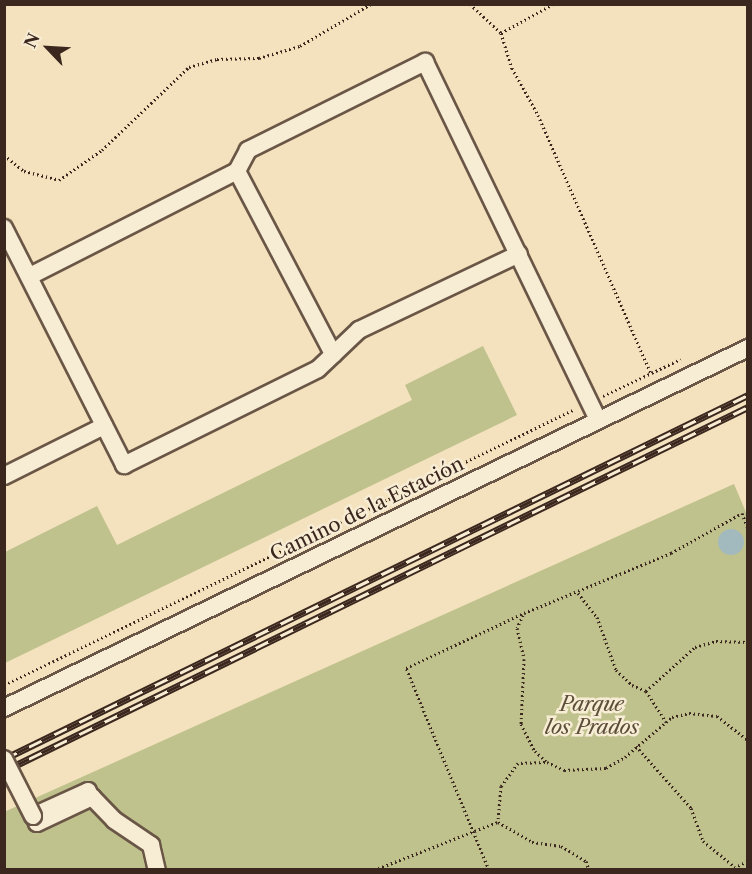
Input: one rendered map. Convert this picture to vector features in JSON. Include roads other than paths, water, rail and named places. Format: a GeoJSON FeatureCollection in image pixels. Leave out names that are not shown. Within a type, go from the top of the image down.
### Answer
{"type":"FeatureCollection","features":[{"type":"Feature","properties":{"kind":"street"},"geometry":{"type":"LineString","coordinates":[[30,276],[237,171],[248,150],[425,62],[598,420]]}},
{"type":"Feature","properties":{"kind":"street"},"geometry":{"type":"LineString","coordinates":[[237,171],[333,354]]}},
{"type":"Feature","properties":{"kind":"street"},"geometry":{"type":"LineString","coordinates":[[4,228],[124,465],[318,369],[359,330],[519,254]]}},
{"type":"Feature","properties":{"kind":"street","name":"Camino de la Estación"},"geometry":{"type":"LineString","coordinates":[[4,708],[747,348]]}},
{"type":"Feature","properties":{"kind":"street"},"geometry":{"type":"LineString","coordinates":[[4,476],[104,426]]}},
{"type":"Feature","properties":{"kind":"street"},"geometry":{"type":"LineString","coordinates":[[4,759],[33,816],[88,791],[89,794],[36,820],[38,823],[92,797],[114,820],[151,845],[157,870]]}},
{"type":"Feature","properties":{"kind":"water"},"geometry":{"type":"Polygon","coordinates":[[[731,529],[740,533],[744,542],[740,551],[731,555],[722,551],[718,542],[722,533],[731,529]]]}},
{"type":"Feature","properties":{"kind":"railway"},"geometry":{"type":"LineString","coordinates":[[4,759],[748,395]]}},
{"type":"Feature","properties":{"kind":"railway"},"geometry":{"type":"LineString","coordinates":[[4,771],[748,407]]}},
{"type":"Feature","properties":{"kind":"park label","name":"Parque los Prados"},"geometry":{"type":"Point","coordinates":[592,716]}}]}
